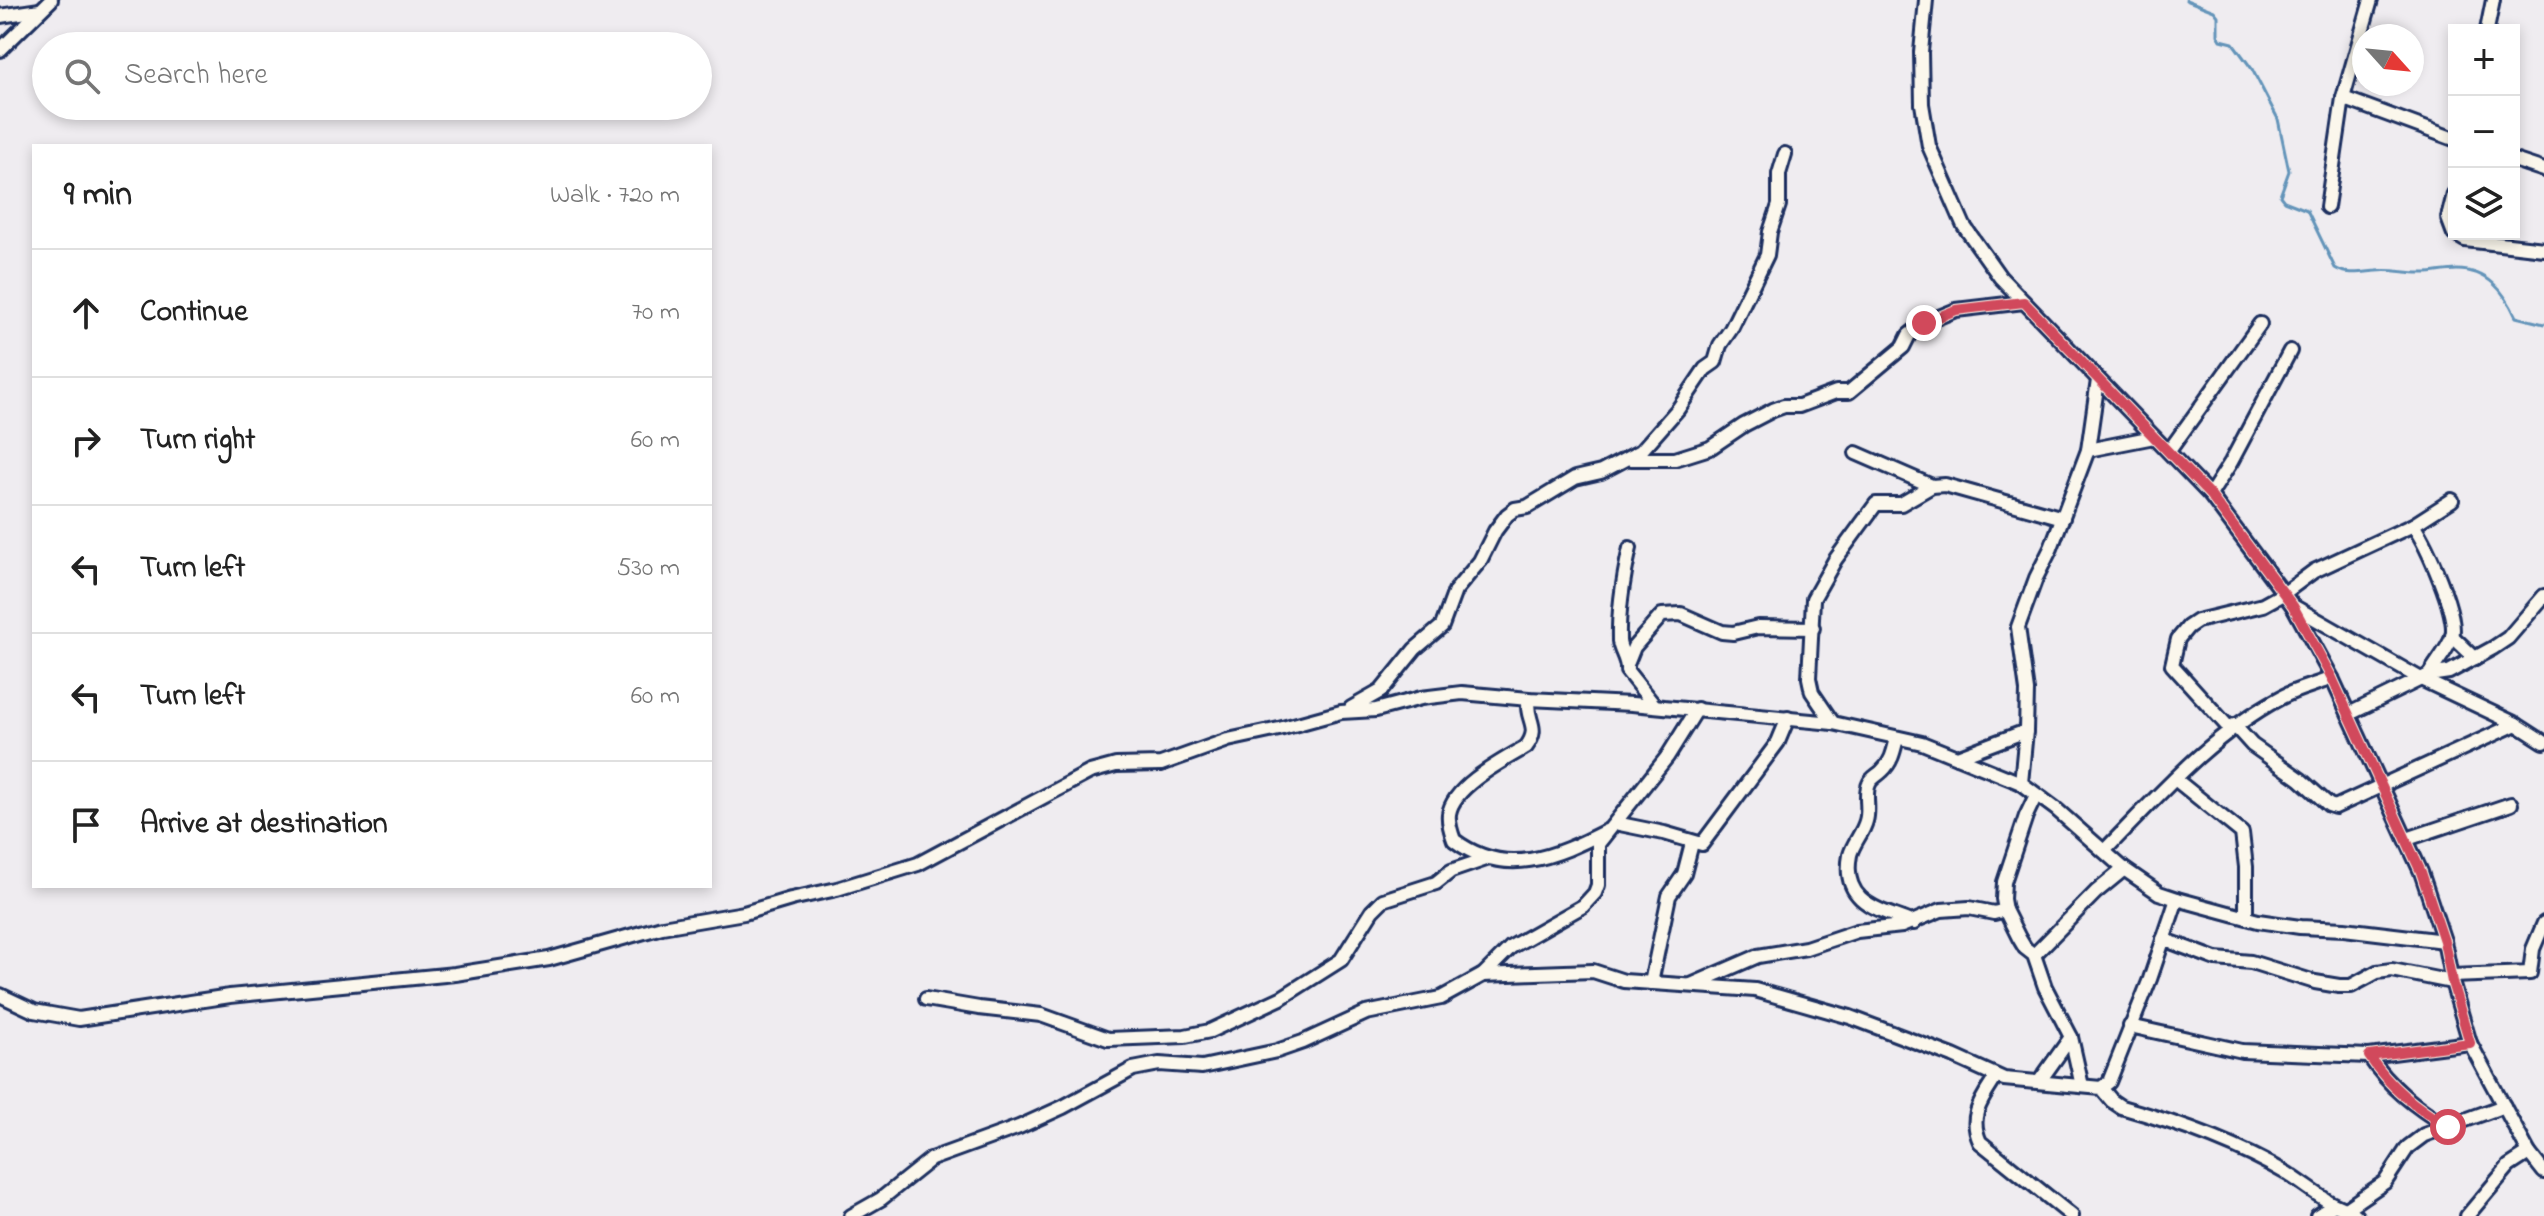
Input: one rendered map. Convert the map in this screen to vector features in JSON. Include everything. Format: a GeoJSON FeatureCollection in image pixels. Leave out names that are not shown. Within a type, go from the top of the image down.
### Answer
{"type":"FeatureCollection","features":[{"type":"Feature","properties":{"kind":"street"},"geometry":{"type":"LineString","coordinates":[[0,50],[51,0]]}},
{"type":"Feature","properties":{"kind":"street"},"geometry":{"type":"LineString","coordinates":[[1926,0],[1921,52],[1922,104],[1929,146],[1964,226],[2000,277],[2210,495],[2293,606],[2332,678],[2421,872],[2444,941],[2451,979],[2470,1043],[2529,1153],[2544,1172]]}},
{"type":"Feature","properties":{"kind":"street"},"geometry":{"type":"LineString","coordinates":[[2327,207],[2343,98],[2371,0]]}},
{"type":"Feature","properties":{"kind":"street"},"geometry":{"type":"LineString","coordinates":[[2488,24],[2493,0]]}},
{"type":"Feature","properties":{"kind":"street"},"geometry":{"type":"LineString","coordinates":[[0,16],[40,10]]}},
{"type":"Feature","properties":{"kind":"street"},"geometry":{"type":"LineString","coordinates":[[2343,98],[2448,137]]}},
{"type":"Feature","properties":{"kind":"street"},"geometry":{"type":"LineString","coordinates":[[1341,712],[1381,691],[1415,649],[1442,626],[1455,591],[1480,561],[1507,515],[1515,509],[1527,507],[1575,478],[1601,472],[1624,461],[1641,451],[1658,434],[1705,369],[1715,362],[1720,345],[1767,255],[1770,232],[1779,205],[1779,174],[1785,154]]}},
{"type":"Feature","properties":{"kind":"street"},"geometry":{"type":"LineString","coordinates":[[2520,162],[2544,170]]}},
{"type":"Feature","properties":{"kind":"street"},"geometry":{"type":"LineString","coordinates":[[2465,240],[2544,249]]}},
{"type":"Feature","properties":{"kind":"street"},"geometry":{"type":"LineString","coordinates":[[1624,461],[1639,457],[1675,459],[1710,448],[1773,410],[1799,406],[1836,392],[1849,392],[1903,347],[1909,335],[1924,323],[1956,310],[2024,302]]}},
{"type":"Feature","properties":{"kind":"street"},"geometry":{"type":"LineString","coordinates":[[2169,451],[2260,324]]}},
{"type":"Feature","properties":{"kind":"street"},"geometry":{"type":"LineString","coordinates":[[2210,495],[2290,351]]}},
{"type":"Feature","properties":{"kind":"street"},"geometry":{"type":"LineString","coordinates":[[2021,783],[2027,691],[2018,627],[2088,450],[2098,380]]}},
{"type":"Feature","properties":{"kind":"street"},"geometry":{"type":"LineString","coordinates":[[2088,450],[2154,437]]}},
{"type":"Feature","properties":{"kind":"street"},"geometry":{"type":"LineString","coordinates":[[1856,453],[1932,486]]}},
{"type":"Feature","properties":{"kind":"street"},"geometry":{"type":"LineString","coordinates":[[1833,723],[1812,692],[1809,678],[1813,599],[1835,560],[1876,504],[1901,504],[1932,486],[1945,485],[2063,518]]}},
{"type":"Feature","properties":{"kind":"street"},"geometry":{"type":"LineString","coordinates":[[2452,500],[2413,525],[2314,571],[2263,605],[2197,621],[2178,639],[2172,665],[2252,745],[2300,779],[2329,805],[2339,806],[2516,724]]}},
{"type":"Feature","properties":{"kind":"street"},"geometry":{"type":"LineString","coordinates":[[2413,525],[2425,543],[2440,580],[2453,624],[2452,636],[2425,677]]}},
{"type":"Feature","properties":{"kind":"street"},"geometry":{"type":"LineString","coordinates":[[1628,662],[1620,647],[1618,611],[1630,548]]}},
{"type":"Feature","properties":{"kind":"street"},"geometry":{"type":"LineString","coordinates":[[2349,714],[2425,677],[2449,672],[2475,658],[2508,638],[2544,596]]}},
{"type":"Feature","properties":{"kind":"street"},"geometry":{"type":"LineString","coordinates":[[2293,606],[2516,724],[2544,742]]}},
{"type":"Feature","properties":{"kind":"street"},"geometry":{"type":"LineString","coordinates":[[1654,705],[1627,671],[1634,647],[1662,615],[1681,614],[1722,632],[1733,633],[1758,627],[1813,628]]}},
{"type":"Feature","properties":{"kind":"street"},"geometry":{"type":"LineString","coordinates":[[2452,636],[2475,658]]}},
{"type":"Feature","properties":{"kind":"street"},"geometry":{"type":"LineString","coordinates":[[2104,851],[2232,727],[2282,696],[2332,678]]}},
{"type":"Feature","properties":{"kind":"street"},"geometry":{"type":"LineString","coordinates":[[0,995],[34,1011],[79,1019],[230,996],[455,974],[549,959],[662,927],[744,913],[918,864],[1090,772],[1116,765],[1161,764],[1228,740],[1341,712],[1376,710],[1421,698],[1462,693],[1654,705],[1788,718],[1833,723],[1922,743],[2021,783],[2056,809],[2124,869],[2159,893],[2246,917],[2300,927],[2444,941]]}},
{"type":"Feature","properties":{"kind":"street"},"geometry":{"type":"LineString","coordinates":[[1529,699],[1526,710],[1535,730],[1532,739],[1526,747],[1474,780],[1461,792],[1449,813],[1454,840],[1470,852],[1509,862],[1539,859],[1571,849],[1612,826],[1664,833],[1702,844],[1778,742],[1788,718]]}},
{"type":"Feature","properties":{"kind":"street"},"geometry":{"type":"LineString","coordinates":[[851,1216],[881,1199],[931,1159],[1019,1127],[1133,1069],[1159,1064],[1202,1067],[1277,1051],[1366,1013],[1441,998],[1483,975],[1511,947],[1583,906],[1595,893],[1598,885],[1598,844],[1667,757],[1697,709]]}},
{"type":"Feature","properties":{"kind":"street"},"geometry":{"type":"LineString","coordinates":[[1957,757],[2026,731]]}},
{"type":"Feature","properties":{"kind":"street"},"geometry":{"type":"LineString","coordinates":[[1897,738],[1890,763],[1870,781],[1866,792],[1869,803],[1866,822],[1850,853],[1849,878],[1853,890],[1868,906],[1914,923]]}},
{"type":"Feature","properties":{"kind":"street"},"geometry":{"type":"LineString","coordinates":[[2175,779],[2242,833],[2246,917]]}},
{"type":"Feature","properties":{"kind":"street"},"geometry":{"type":"LineString","coordinates":[[2036,795],[2004,882],[2005,910],[2025,948],[2034,955],[2045,987],[2071,1037],[2082,1086]]}},
{"type":"Feature","properties":{"kind":"street"},"geometry":{"type":"LineString","coordinates":[[2407,839],[2511,804]]}},
{"type":"Feature","properties":{"kind":"street"},"geometry":{"type":"LineString","coordinates":[[1651,983],[1669,896],[1684,874],[1692,843]]}},
{"type":"Feature","properties":{"kind":"street"},"geometry":{"type":"LineString","coordinates":[[926,999],[1041,1015],[1108,1039],[1185,1036],[1210,1031],[1281,998],[1341,960],[1372,911],[1383,900],[1436,883],[1451,871],[1489,858]]}},
{"type":"Feature","properties":{"kind":"street"},"geometry":{"type":"LineString","coordinates":[[2034,955],[2096,892],[2124,869]]}},
{"type":"Feature","properties":{"kind":"street"},"geometry":{"type":"LineString","coordinates":[[1483,975],[1593,971],[1624,981],[1755,990],[1817,1006],[1953,1056],[1996,1077],[2101,1088],[2109,1082],[2150,979],[2177,899]]}},
{"type":"Feature","properties":{"kind":"street"},"geometry":{"type":"LineString","coordinates":[[1688,986],[1758,956],[1806,948],[1857,931],[1914,923],[1941,910],[1969,908],[1994,913],[2005,910]]}},
{"type":"Feature","properties":{"kind":"street"},"geometry":{"type":"LineString","coordinates":[[2530,973],[2533,949],[2544,923]]}},
{"type":"Feature","properties":{"kind":"street"},"geometry":{"type":"LineString","coordinates":[[2163,939],[2216,959],[2251,962],[2315,982],[2339,986],[2351,986],[2377,972],[2392,970],[2451,979],[2544,972]]}},
{"type":"Feature","properties":{"kind":"street"},"geometry":{"type":"LineString","coordinates":[[2130,1026],[2242,1051],[2369,1056],[2470,1043]]}},
{"type":"Feature","properties":{"kind":"street"},"geometry":{"type":"LineString","coordinates":[[2039,1082],[2071,1037]]}},
{"type":"Feature","properties":{"kind":"street"},"geometry":{"type":"LineString","coordinates":[[2369,1056],[2394,1088],[2414,1106],[2448,1127]]}},
{"type":"Feature","properties":{"kind":"street"},"geometry":{"type":"LineString","coordinates":[[1996,1077],[1978,1103],[1975,1119],[1980,1142],[2072,1216]]}},
{"type":"Feature","properties":{"kind":"street"},"geometry":{"type":"LineString","coordinates":[[2101,1088],[2121,1107],[2190,1129],[2237,1150],[2286,1174],[2345,1210]]}},
{"type":"Feature","properties":{"kind":"street"},"geometry":{"type":"LineString","coordinates":[[2317,1216],[2345,1210],[2385,1182],[2408,1147],[2424,1135],[2504,1106]]}},
{"type":"Feature","properties":{"kind":"street"},"geometry":{"type":"LineString","coordinates":[[2467,1216],[2509,1166],[2529,1153]]}},
{"type":"Feature","properties":{"kind":"waterway"},"geometry":{"type":"LineString","coordinates":[[2186,0],[2214,11],[2218,16],[2221,40],[2233,43],[2252,69],[2278,119],[2289,171],[2280,196],[2284,201],[2307,210],[2335,268],[2355,273],[2468,271],[2494,284],[2516,317],[2544,324]]}},
{"type":"Feature","properties":{"kind":"route"},"geometry":{"type":"LineString","coordinates":[[1924,323],[1956,310],[2024,302],[2210,495],[2293,606],[2332,678],[2421,872],[2444,941],[2470,1043],[2369,1056],[2380,1074],[2414,1106],[2448,1127]]}}]}
